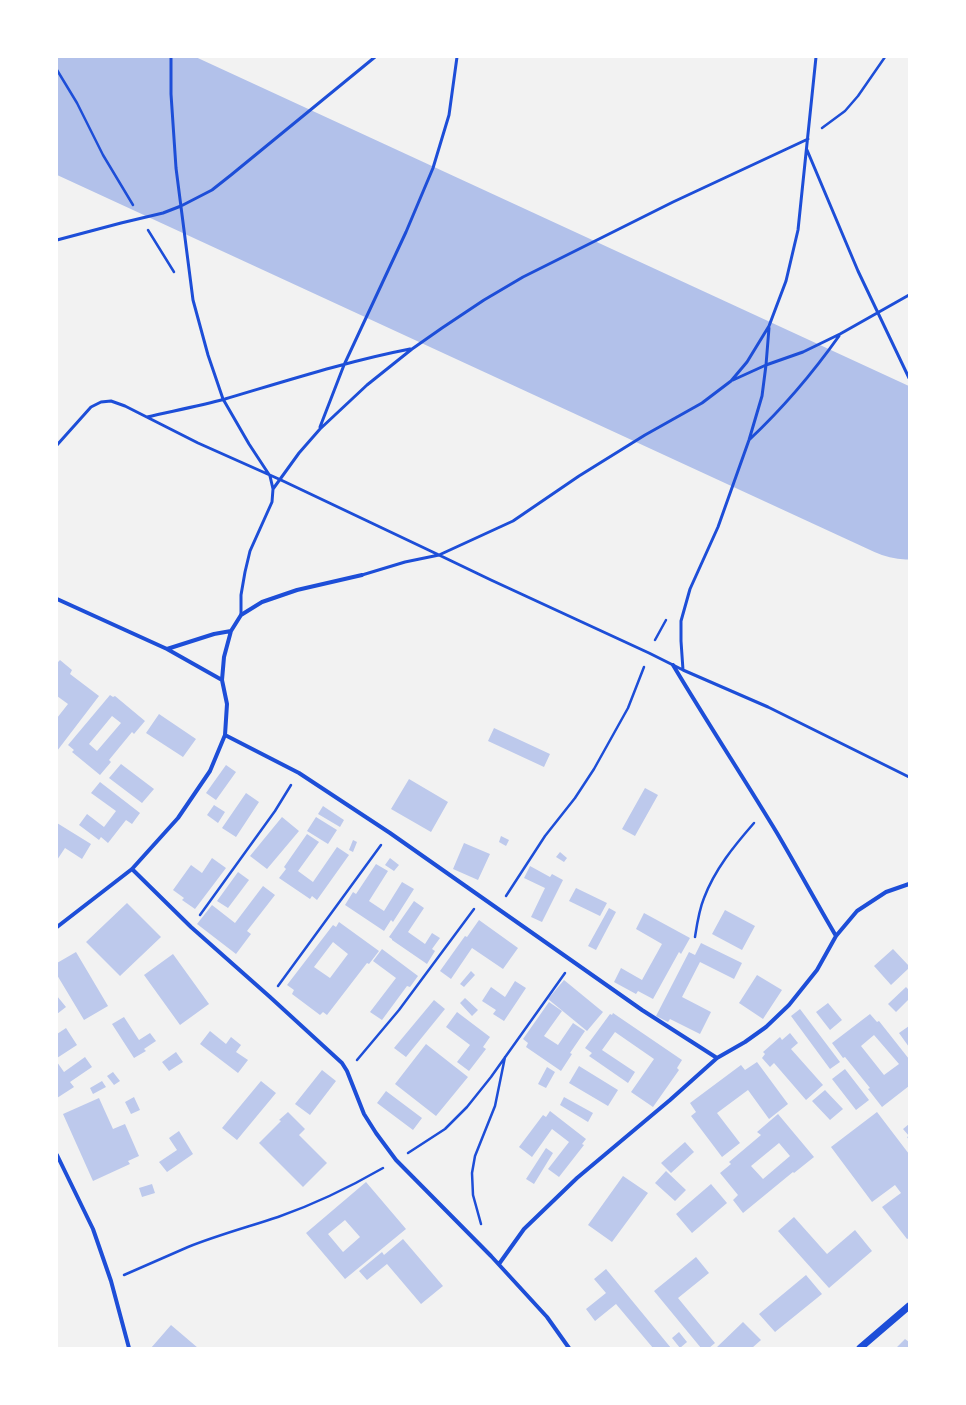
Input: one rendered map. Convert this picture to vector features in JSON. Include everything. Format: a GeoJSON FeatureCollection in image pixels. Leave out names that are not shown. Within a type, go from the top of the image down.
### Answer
{"type":"FeatureCollection","features":[{"type":"Feature","properties":{"kind":"street"},"geometry":{"type":"LineString","coordinates":[[57,927],[132,869],[178,818],[210,771],[225,735],[227,704],[222,680],[224,657],[231,631],[240,615],[262,602],[297,590],[362,575]]}},
{"type":"Feature","properties":{"kind":"street"},"geometry":{"type":"LineString","coordinates":[[57,599],[167,649],[222,680]]}},
{"type":"Feature","properties":{"kind":"street"},"geometry":{"type":"LineString","coordinates":[[167,649],[214,634],[231,631]]}},
{"type":"Feature","properties":{"kind":"street"},"geometry":{"type":"LineString","coordinates":[[673,665],[711,729],[736,766],[780,838],[836,936]]}},
{"type":"Feature","properties":{"kind":"street"},"geometry":{"type":"LineString","coordinates":[[225,735],[299,773],[390,833],[642,1010],[717,1058]]}},
{"type":"Feature","properties":{"kind":"street"},"geometry":{"type":"LineString","coordinates":[[132,869],[191,927],[342,1063],[347,1071],[364,1114],[396,1160],[499,1264],[547,1318],[569,1348]]}},
{"type":"Feature","properties":{"kind":"street"},"geometry":{"type":"LineString","coordinates":[[499,1264],[524,1229],[548,1204],[577,1178],[670,1100],[717,1058],[745,1042],[766,1027],[789,1005],[817,970],[836,936],[857,911],[886,892],[909,884]]}},
{"type":"Feature","properties":{"kind":"street"},"geometry":{"type":"LineString","coordinates":[[57,1155],[93,1229],[111,1281],[129,1348]]}},
{"type":"Feature","properties":{"kind":"street"},"geometry":{"type":"LineString","coordinates":[[860,1348],[909,1306]]}},
{"type":"Feature","properties":{"kind":"lane"},"geometry":{"type":"LineString","coordinates":[[171,57],[171,94],[175,154],[193,300],[208,355],[223,399],[249,444],[270,476],[274,489],[272,502],[250,551],[244,572],[240,615]]}},
{"type":"Feature","properties":{"kind":"lane"},"geometry":{"type":"LineString","coordinates":[[57,240],[163,213],[181,206],[212,190],[375,57]]}},
{"type":"Feature","properties":{"kind":"lane"},"geometry":{"type":"LineString","coordinates":[[320,429],[344,365],[406,232],[433,168],[449,115],[458,57]]}},
{"type":"Feature","properties":{"kind":"lane"},"geometry":{"type":"LineString","coordinates":[[731,381],[747,362],[770,326],[786,281],[798,230],[816,57]]}},
{"type":"Feature","properties":{"kind":"lane"},"geometry":{"type":"LineString","coordinates":[[274,489],[299,453],[320,429],[367,385],[412,349],[484,300],[524,277],[673,202],[808,139]]}},
{"type":"Feature","properties":{"kind":"lane"},"geometry":{"type":"LineString","coordinates":[[806,150],[858,271],[909,378]]}},
{"type":"Feature","properties":{"kind":"lane"},"geometry":{"type":"LineString","coordinates":[[362,575],[405,562],[439,555],[513,521],[579,476],[632,443],[702,403],[731,381],[766,365],[803,352],[840,334],[879,313],[909,294]]}},
{"type":"Feature","properties":{"kind":"lane"},"geometry":{"type":"LineString","coordinates":[[683,670],[681,641],[682,621],[690,589],[718,527],[749,440],[762,396],[770,326]]}},
{"type":"Feature","properties":{"kind":"lane"},"geometry":{"type":"LineString","coordinates":[[749,440],[784,406],[824,358],[840,334]]}},
{"type":"Feature","properties":{"kind":"lane"},"geometry":{"type":"LineString","coordinates":[[147,417],[223,399],[374,356],[412,349]]}},
{"type":"Feature","properties":{"kind":"lane"},"geometry":{"type":"LineString","coordinates":[[57,445],[91,407],[101,402],[112,401],[125,406],[198,443],[281,480],[530,599],[649,652],[683,670],[775,710],[909,777]]}},
{"type":"Feature","properties":{"kind":"path"},"geometry":{"type":"LineString","coordinates":[[808,139],[845,111],[858,96],[885,57]]}},
{"type":"Feature","properties":{"kind":"path"},"geometry":{"type":"LineString","coordinates":[[57,70],[103,155],[176,275]]}},
{"type":"Feature","properties":{"kind":"path"},"geometry":{"type":"LineString","coordinates":[[498,908],[545,836],[594,770],[628,708],[649,652]]}},
{"type":"Feature","properties":{"kind":"path"},"geometry":{"type":"LineString","coordinates":[[191,927],[276,811],[299,773]]}},
{"type":"Feature","properties":{"kind":"path"},"geometry":{"type":"LineString","coordinates":[[695,937],[699,914],[714,874],[730,852],[764,812]]}},
{"type":"Feature","properties":{"kind":"path"},"geometry":{"type":"LineString","coordinates":[[270,997],[390,833]]}},
{"type":"Feature","properties":{"kind":"path"},"geometry":{"type":"LineString","coordinates":[[347,1071],[399,1010],[483,898]]}},
{"type":"Feature","properties":{"kind":"path"},"geometry":{"type":"LineString","coordinates":[[111,1281],[188,1247],[279,1216],[344,1190],[396,1160],[445,1129],[467,1107],[573,962]]}},
{"type":"Feature","properties":{"kind":"path"},"geometry":{"type":"LineString","coordinates":[[482,1227],[473,1195],[472,1173],[475,1156],[494,1106],[506,1055]]}},
{"type":"Feature","properties":{"kind":"building"},"geometry":{"type":"Polygon","coordinates":[[[60,660],[72,670],[70,674],[99,696],[57,751],[57,718],[68,704],[57,696],[57,663],[60,660]]]}},
{"type":"Feature","properties":{"kind":"building"},"geometry":{"type":"Polygon","coordinates":[[[110,695],[113,697],[115,696],[145,721],[134,734],[132,732],[109,760],[111,762],[100,775],[72,752],[74,750],[68,745],[110,695]],[[112,716],[89,744],[97,751],[121,723],[112,716]]]}},
{"type":"Feature","properties":{"kind":"building"},"geometry":{"type":"Polygon","coordinates":[[[159,714],[196,739],[183,757],[146,733],[159,714]]]}},
{"type":"Feature","properties":{"kind":"building"},"geometry":{"type":"Polygon","coordinates":[[[494,728],[550,754],[544,767],[488,741],[494,728]]]}},
{"type":"Feature","properties":{"kind":"building"},"geometry":{"type":"Polygon","coordinates":[[[121,764],[154,789],[142,803],[109,778],[121,764]]]}},
{"type":"Feature","properties":{"kind":"building"},"geometry":{"type":"Polygon","coordinates":[[[226,765],[236,772],[216,800],[206,793],[226,765]]]}},
{"type":"Feature","properties":{"kind":"building"},"geometry":{"type":"Polygon","coordinates":[[[409,779],[448,802],[431,832],[391,809],[409,779]]]}},
{"type":"Feature","properties":{"kind":"building"},"geometry":{"type":"Polygon","coordinates":[[[100,782],[140,813],[132,824],[126,820],[108,843],[101,837],[99,840],[79,825],[87,814],[104,827],[116,811],[91,793],[100,782]]]}},
{"type":"Feature","properties":{"kind":"building"},"geometry":{"type":"Polygon","coordinates":[[[645,788],[658,795],[635,836],[622,829],[645,788]]]}},
{"type":"Feature","properties":{"kind":"building"},"geometry":{"type":"Polygon","coordinates":[[[246,793],[259,802],[236,837],[222,828],[246,793]]]}},
{"type":"Feature","properties":{"kind":"building"},"geometry":{"type":"Polygon","coordinates":[[[214,805],[225,812],[218,823],[207,815],[214,805]]]}},
{"type":"Feature","properties":{"kind":"building"},"geometry":{"type":"Polygon","coordinates":[[[323,806],[344,820],[340,827],[318,814],[323,806]]]}},
{"type":"Feature","properties":{"kind":"building"},"geometry":{"type":"Polygon","coordinates":[[[282,817],[299,831],[267,869],[250,856],[282,817]]]}},
{"type":"Feature","properties":{"kind":"building"},"geometry":{"type":"Polygon","coordinates":[[[316,817],[337,830],[328,844],[307,831],[316,817]]]}},
{"type":"Feature","properties":{"kind":"building"},"geometry":{"type":"Polygon","coordinates":[[[57,823],[91,844],[82,859],[65,848],[57,860],[57,823]]]}},
{"type":"Feature","properties":{"kind":"building"},"geometry":{"type":"Polygon","coordinates":[[[307,834],[319,842],[298,871],[313,882],[337,847],[349,855],[317,900],[312,896],[310,899],[279,878],[286,869],[284,867],[307,834]]]}},
{"type":"Feature","properties":{"kind":"building"},"geometry":{"type":"Polygon","coordinates":[[[501,836],[509,840],[506,846],[499,842],[501,836]]]}},
{"type":"Feature","properties":{"kind":"building"},"geometry":{"type":"Polygon","coordinates":[[[353,840],[357,842],[353,852],[349,850],[353,840]]]}},
{"type":"Feature","properties":{"kind":"building"},"geometry":{"type":"Polygon","coordinates":[[[464,843],[490,854],[478,880],[453,869],[464,843]]]}},
{"type":"Feature","properties":{"kind":"building"},"geometry":{"type":"Polygon","coordinates":[[[560,852],[567,858],[564,862],[556,857],[560,852]]]}},
{"type":"Feature","properties":{"kind":"building"},"geometry":{"type":"Polygon","coordinates":[[[212,858],[226,868],[195,909],[182,900],[184,898],[173,890],[191,865],[202,873],[212,858]]]}},
{"type":"Feature","properties":{"kind":"building"},"geometry":{"type":"Polygon","coordinates":[[[390,858],[399,865],[394,871],[385,865],[390,858]]]}},
{"type":"Feature","properties":{"kind":"building"},"geometry":{"type":"Polygon","coordinates":[[[376,864],[388,871],[369,901],[384,911],[402,882],[414,889],[393,922],[391,920],[384,931],[345,905],[353,892],[356,894],[376,864]]]}},
{"type":"Feature","properties":{"kind":"building"},"geometry":{"type":"Polygon","coordinates":[[[530,866],[550,877],[552,874],[563,880],[542,922],[531,917],[545,888],[524,878],[530,866]]]}},
{"type":"Feature","properties":{"kind":"building"},"geometry":{"type":"Polygon","coordinates":[[[238,872],[249,880],[228,908],[217,901],[238,872]]]}},
{"type":"Feature","properties":{"kind":"building"},"geometry":{"type":"Polygon","coordinates":[[[263,886],[275,895],[247,931],[251,934],[236,954],[197,924],[212,905],[235,923],[263,886]]]}},
{"type":"Feature","properties":{"kind":"building"},"geometry":{"type":"Polygon","coordinates":[[[576,888],[607,903],[600,916],[569,901],[576,888]]]}},
{"type":"Feature","properties":{"kind":"building"},"geometry":{"type":"Polygon","coordinates":[[[414,901],[424,908],[408,932],[425,944],[432,933],[440,938],[432,949],[435,951],[427,964],[389,937],[414,901]]]}},
{"type":"Feature","properties":{"kind":"building"},"geometry":{"type":"Polygon","coordinates":[[[127,903],[161,937],[120,976],[86,942],[127,903]]]}},
{"type":"Feature","properties":{"kind":"building"},"geometry":{"type":"Polygon","coordinates":[[[609,908],[616,912],[596,950],[588,946],[609,908]]]}},
{"type":"Feature","properties":{"kind":"building"},"geometry":{"type":"Polygon","coordinates":[[[725,910],[755,926],[742,950],[712,934],[725,910]]]}},
{"type":"Feature","properties":{"kind":"building"},"geometry":{"type":"Polygon","coordinates":[[[644,913],[690,938],[681,954],[679,952],[653,999],[638,991],[636,994],[614,982],[621,968],[642,980],[662,944],[636,929],[644,913]]]}},
{"type":"Feature","properties":{"kind":"building"},"geometry":{"type":"Polygon","coordinates":[[[479,920],[518,948],[503,969],[472,948],[451,979],[440,971],[465,936],[467,937],[479,920]]]}},
{"type":"Feature","properties":{"kind":"building"},"geometry":{"type":"Polygon","coordinates":[[[339,922],[379,951],[369,964],[367,963],[327,1015],[323,1012],[320,1015],[292,994],[294,990],[287,985],[333,925],[336,927],[339,922]],[[333,942],[314,967],[330,978],[348,954],[333,942]]]}},
{"type":"Feature","properties":{"kind":"building"},"geometry":{"type":"Polygon","coordinates":[[[701,943],[742,963],[734,979],[700,962],[682,997],[711,1012],[700,1034],[670,1019],[668,1022],[656,1016],[689,952],[695,955],[701,943]]]}},
{"type":"Feature","properties":{"kind":"building"},"geometry":{"type":"Polygon","coordinates":[[[382,949],[418,976],[410,987],[407,986],[382,1020],[370,1012],[396,978],[373,961],[382,949]]]}},
{"type":"Feature","properties":{"kind":"building"},"geometry":{"type":"Polygon","coordinates":[[[893,949],[909,966],[909,968],[891,985],[874,966],[893,949]]]}},
{"type":"Feature","properties":{"kind":"building"},"geometry":{"type":"Polygon","coordinates":[[[76,952],[108,1006],[84,1020],[57,975],[57,963],[76,952]]]}},
{"type":"Feature","properties":{"kind":"building"},"geometry":{"type":"Polygon","coordinates":[[[173,954],[209,1004],[180,1025],[144,975],[173,954]]]}},
{"type":"Feature","properties":{"kind":"building"},"geometry":{"type":"Polygon","coordinates":[[[471,971],[475,975],[464,987],[460,984],[471,971]]]}},
{"type":"Feature","properties":{"kind":"building"},"geometry":{"type":"Polygon","coordinates":[[[757,975],[782,990],[763,1019],[739,1003],[757,975]]]}},
{"type":"Feature","properties":{"kind":"building"},"geometry":{"type":"Polygon","coordinates":[[[564,980],[603,1012],[587,1031],[548,999],[564,980]]]}},
{"type":"Feature","properties":{"kind":"building"},"geometry":{"type":"Polygon","coordinates":[[[515,981],[526,988],[504,1021],[493,1014],[496,1010],[482,1001],[491,987],[505,997],[515,981]]]}},
{"type":"Feature","properties":{"kind":"building"},"geometry":{"type":"Polygon","coordinates":[[[906,987],[909,990],[909,999],[896,1012],[888,1004],[906,987]]]}},
{"type":"Feature","properties":{"kind":"building"},"geometry":{"type":"Polygon","coordinates":[[[57,996],[66,1007],[57,1014],[57,996]]]}},
{"type":"Feature","properties":{"kind":"building"},"geometry":{"type":"Polygon","coordinates":[[[465,998],[478,1010],[472,1016],[460,1003],[465,998]]]}},
{"type":"Feature","properties":{"kind":"building"},"geometry":{"type":"Polygon","coordinates":[[[434,1000],[445,1009],[406,1057],[394,1048],[434,1000]]]}},
{"type":"Feature","properties":{"kind":"building"},"geometry":{"type":"Polygon","coordinates":[[[549,1002],[562,1011],[544,1036],[558,1045],[573,1023],[585,1031],[570,1053],[572,1054],[561,1071],[526,1047],[528,1043],[523,1039],[549,1002]]]}},
{"type":"Feature","properties":{"kind":"building"},"geometry":{"type":"Polygon","coordinates":[[[828,1003],[842,1020],[830,1030],[816,1012],[828,1003]]]}},
{"type":"Feature","properties":{"kind":"building"},"geometry":{"type":"Polygon","coordinates":[[[800,1009],[840,1062],[830,1069],[791,1016],[800,1009]]]}},
{"type":"Feature","properties":{"kind":"building"},"geometry":{"type":"Polygon","coordinates":[[[457,1012],[490,1037],[483,1047],[486,1049],[469,1071],[457,1062],[470,1045],[446,1027],[457,1012]]]}},
{"type":"Feature","properties":{"kind":"building"},"geometry":{"type":"Polygon","coordinates":[[[613,1013],[682,1060],[677,1068],[679,1070],[653,1107],[631,1092],[654,1059],[615,1032],[602,1050],[635,1072],[628,1083],[589,1056],[592,1053],[585,1048],[610,1014],[612,1015],[613,1013]]]}},
{"type":"Feature","properties":{"kind":"building"},"geometry":{"type":"Polygon","coordinates":[[[870,1014],[877,1022],[879,1021],[909,1059],[909,1086],[882,1107],[868,1089],[870,1088],[845,1057],[843,1058],[832,1043],[870,1014]],[[874,1035],[861,1046],[884,1075],[899,1064],[874,1035]]]}},
{"type":"Feature","properties":{"kind":"building"},"geometry":{"type":"Polygon","coordinates":[[[124,1017],[139,1040],[150,1033],[156,1041],[144,1049],[146,1051],[134,1058],[112,1024],[124,1017]]]}},
{"type":"Feature","properties":{"kind":"building"},"geometry":{"type":"Polygon","coordinates":[[[909,1026],[909,1047],[899,1033],[909,1026]]]}},
{"type":"Feature","properties":{"kind":"building"},"geometry":{"type":"Polygon","coordinates":[[[66,1028],[77,1045],[57,1058],[57,1034],[66,1028]]]}},
{"type":"Feature","properties":{"kind":"building"},"geometry":{"type":"Polygon","coordinates":[[[210,1031],[226,1044],[231,1037],[241,1045],[236,1052],[248,1060],[238,1073],[200,1044],[210,1031]]]}},
{"type":"Feature","properties":{"kind":"building"},"geometry":{"type":"Polygon","coordinates":[[[790,1033],[798,1043],[791,1049],[823,1085],[806,1100],[774,1063],[770,1067],[762,1058],[765,1054],[763,1052],[780,1037],[782,1040],[790,1033]]]}},
{"type":"Feature","properties":{"kind":"building"},"geometry":{"type":"Polygon","coordinates":[[[426,1044],[468,1077],[436,1116],[395,1084],[426,1044]]]}},
{"type":"Feature","properties":{"kind":"building"},"geometry":{"type":"Polygon","coordinates":[[[176,1052],[183,1062],[169,1071],[162,1062],[176,1052]]]}},
{"type":"Feature","properties":{"kind":"building"},"geometry":{"type":"Polygon","coordinates":[[[85,1057],[92,1067],[70,1082],[74,1087],[57,1098],[57,1062],[64,1072],[85,1057]]]}},
{"type":"Feature","properties":{"kind":"building"},"geometry":{"type":"Polygon","coordinates":[[[757,1062],[788,1104],[769,1119],[748,1090],[717,1113],[740,1143],[722,1157],[691,1116],[696,1112],[690,1103],[741,1065],[745,1070],[757,1062]]]}},
{"type":"Feature","properties":{"kind":"building"},"geometry":{"type":"Polygon","coordinates":[[[579,1066],[618,1090],[608,1106],[569,1083],[579,1066]]]}},
{"type":"Feature","properties":{"kind":"building"},"geometry":{"type":"Polygon","coordinates":[[[547,1067],[555,1072],[546,1088],[538,1084],[547,1067]]]}},
{"type":"Feature","properties":{"kind":"building"},"geometry":{"type":"Polygon","coordinates":[[[845,1069],[869,1100],[856,1110],[832,1079],[845,1069]]]}},
{"type":"Feature","properties":{"kind":"building"},"geometry":{"type":"Polygon","coordinates":[[[322,1070],[336,1081],[310,1115],[295,1104],[322,1070]]]}},
{"type":"Feature","properties":{"kind":"building"},"geometry":{"type":"Polygon","coordinates":[[[113,1072],[120,1081],[114,1085],[107,1076],[113,1072]]]}},
{"type":"Feature","properties":{"kind":"building"},"geometry":{"type":"Polygon","coordinates":[[[102,1081],[106,1087],[93,1094],[90,1088],[102,1081]]]}},
{"type":"Feature","properties":{"kind":"building"},"geometry":{"type":"Polygon","coordinates":[[[261,1081],[276,1093],[237,1140],[222,1128],[261,1081]]]}},
{"type":"Feature","properties":{"kind":"building"},"geometry":{"type":"Polygon","coordinates":[[[825,1090],[843,1109],[830,1120],[812,1101],[825,1090]]]}},
{"type":"Feature","properties":{"kind":"building"},"geometry":{"type":"Polygon","coordinates":[[[386,1091],[422,1118],[413,1130],[377,1103],[386,1091]]]}},
{"type":"Feature","properties":{"kind":"building"},"geometry":{"type":"Polygon","coordinates":[[[134,1097],[140,1110],[131,1114],[125,1102],[134,1097]]]}},
{"type":"Feature","properties":{"kind":"building"},"geometry":{"type":"Polygon","coordinates":[[[564,1097],[593,1113],[588,1122],[560,1105],[564,1097]]]}},
{"type":"Feature","properties":{"kind":"building"},"geometry":{"type":"Polygon","coordinates":[[[99,1098],[113,1129],[125,1124],[139,1156],[128,1161],[130,1164],[93,1181],[63,1114],[99,1098]]]}},
{"type":"Feature","properties":{"kind":"building"},"geometry":{"type":"Polygon","coordinates":[[[550,1111],[586,1139],[582,1144],[584,1145],[559,1177],[548,1169],[569,1142],[552,1129],[532,1157],[519,1147],[543,1115],[546,1117],[550,1111]]]}},
{"type":"Feature","properties":{"kind":"building"},"geometry":{"type":"Polygon","coordinates":[[[288,1112],[305,1129],[299,1135],[327,1163],[303,1187],[259,1143],[288,1112]]]}},
{"type":"Feature","properties":{"kind":"building"},"geometry":{"type":"Polygon","coordinates":[[[877,1112],[909,1154],[909,1238],[907,1239],[882,1207],[901,1193],[895,1185],[872,1202],[831,1147],[877,1112]]]}},
{"type":"Feature","properties":{"kind":"building"},"geometry":{"type":"Polygon","coordinates":[[[778,1114],[814,1157],[794,1173],[793,1172],[743,1213],[733,1200],[738,1195],[720,1173],[731,1164],[729,1162],[761,1135],[757,1132],[778,1114]],[[779,1143],[751,1166],[763,1179],[790,1156],[779,1143]]]}},
{"type":"Feature","properties":{"kind":"building"},"geometry":{"type":"Polygon","coordinates":[[[909,1124],[909,1136],[903,1129],[909,1124]]]}},
{"type":"Feature","properties":{"kind":"building"},"geometry":{"type":"Polygon","coordinates":[[[179,1131],[193,1154],[167,1172],[159,1162],[177,1150],[169,1138],[179,1131]]]}},
{"type":"Feature","properties":{"kind":"building"},"geometry":{"type":"Polygon","coordinates":[[[685,1142],[694,1152],[671,1173],[661,1163],[685,1142]]]}},
{"type":"Feature","properties":{"kind":"building"},"geometry":{"type":"Polygon","coordinates":[[[546,1148],[553,1153],[534,1184],[526,1179],[546,1148]]]}},
{"type":"Feature","properties":{"kind":"building"},"geometry":{"type":"Polygon","coordinates":[[[666,1171],[686,1190],[675,1201],[655,1183],[666,1171]]]}},
{"type":"Feature","properties":{"kind":"building"},"geometry":{"type":"Polygon","coordinates":[[[623,1176],[648,1193],[612,1242],[588,1225],[623,1176]]]}},
{"type":"Feature","properties":{"kind":"building"},"geometry":{"type":"Polygon","coordinates":[[[366,1182],[406,1229],[345,1279],[306,1233],[366,1182]],[[345,1220],[328,1234],[343,1252],[360,1237],[345,1220]]]}},
{"type":"Feature","properties":{"kind":"building"},"geometry":{"type":"Polygon","coordinates":[[[152,1184],[155,1193],[142,1197],[139,1188],[152,1184]]]}},
{"type":"Feature","properties":{"kind":"building"},"geometry":{"type":"Polygon","coordinates":[[[711,1184],[727,1203],[692,1233],[676,1214],[711,1184]]]}},
{"type":"Feature","properties":{"kind":"building"},"geometry":{"type":"Polygon","coordinates":[[[794,1217],[827,1254],[855,1230],[872,1251],[829,1288],[778,1231],[794,1217]]]}},
{"type":"Feature","properties":{"kind":"building"},"geometry":{"type":"Polygon","coordinates":[[[403,1239],[443,1286],[421,1304],[387,1264],[367,1280],[359,1271],[382,1252],[384,1255],[403,1239]]]}},
{"type":"Feature","properties":{"kind":"building"},"geometry":{"type":"Polygon","coordinates":[[[696,1257],[709,1273],[678,1298],[715,1343],[709,1348],[701,1348],[654,1291],[696,1257]]]}},
{"type":"Feature","properties":{"kind":"building"},"geometry":{"type":"Polygon","coordinates":[[[606,1269],[671,1348],[653,1348],[616,1304],[595,1321],[586,1309],[606,1293],[594,1279],[606,1269]]]}},
{"type":"Feature","properties":{"kind":"building"},"geometry":{"type":"Polygon","coordinates":[[[806,1275],[822,1294],[775,1332],[759,1314],[806,1275]]]}},
{"type":"Feature","properties":{"kind":"building"},"geometry":{"type":"Polygon","coordinates":[[[743,1322],[761,1340],[752,1348],[716,1348],[743,1322]]]}},
{"type":"Feature","properties":{"kind":"building"},"geometry":{"type":"Polygon","coordinates":[[[171,1325],[198,1348],[151,1348],[171,1325]]]}},
{"type":"Feature","properties":{"kind":"building"},"geometry":{"type":"Polygon","coordinates":[[[679,1332],[687,1342],[680,1348],[672,1338],[679,1332]]]}},
{"type":"Feature","properties":{"kind":"building"},"geometry":{"type":"Polygon","coordinates":[[[905,1339],[909,1342],[909,1348],[896,1348],[905,1339]]]}},
{"type":"Feature","properties":{"kind":"runway"},"geometry":{"type":"LineString","coordinates":[[57,84],[909,477]]}}]}
